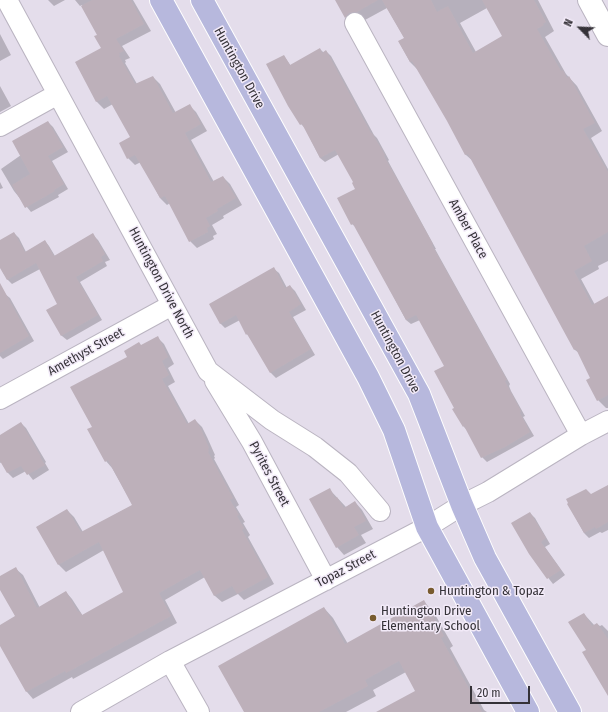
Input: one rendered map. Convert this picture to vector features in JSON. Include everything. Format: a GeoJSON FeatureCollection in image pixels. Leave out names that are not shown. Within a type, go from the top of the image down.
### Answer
{"type":"FeatureCollection","features":[{"type":"Feature","properties":{"kind":"main road"},"geometry":{"type":"LineString","coordinates":[[161,0],[368,377],[394,430],[427,526],[528,712]]}},
{"type":"Feature","properties":{"kind":"main road","name":"Huntington Drive"},"geometry":{"type":"LineString","coordinates":[[202,0],[419,394],[484,558],[570,712]]}},
{"type":"Feature","properties":{"kind":"street","name":"Huntington Drive North"},"geometry":{"type":"LineString","coordinates":[[7,0],[208,371],[272,420],[315,447],[348,473],[380,511]]}},
{"type":"Feature","properties":{"kind":"street"},"geometry":{"type":"LineString","coordinates":[[589,0],[608,35]]}},
{"type":"Feature","properties":{"kind":"street","name":"Amber Place"},"geometry":{"type":"LineString","coordinates":[[355,23],[581,435]]}},
{"type":"Feature","properties":{"kind":"street"},"geometry":{"type":"LineString","coordinates":[[0,126],[58,94]]}},
{"type":"Feature","properties":{"kind":"street","name":"Amethyst Street"},"geometry":{"type":"LineString","coordinates":[[0,399],[172,305]]}},
{"type":"Feature","properties":{"kind":"street","name":"Pyrites Street"},"geometry":{"type":"LineString","coordinates":[[208,371],[252,442],[326,580]]}},
{"type":"Feature","properties":{"kind":"street","name":"Topaz Street"},"geometry":{"type":"LineString","coordinates":[[81,712],[170,661],[427,526],[462,505],[488,492],[581,435],[608,421]]}},
{"type":"Feature","properties":{"kind":"street"},"geometry":{"type":"LineString","coordinates":[[170,661],[199,712]]}},
{"type":"Feature","properties":{"kind":"building"},"geometry":{"type":"Polygon","coordinates":[[[92,0],[131,0],[144,24],[116,39],[124,51],[119,53],[119,56],[135,84],[153,76],[173,113],[190,104],[201,124],[185,133],[211,182],[223,176],[236,198],[217,209],[218,211],[206,218],[210,226],[207,228],[208,232],[189,242],[165,196],[160,198],[135,155],[127,159],[119,143],[130,137],[107,96],[96,102],[75,62],[101,48],[94,36],[97,35],[81,6],[92,0]]]}},
{"type":"Feature","properties":{"kind":"building"},"geometry":{"type":"Polygon","coordinates":[[[335,0],[378,0],[357,12],[349,13],[345,18],[335,0]]]}},
{"type":"Feature","properties":{"kind":"building"},"geometry":{"type":"Polygon","coordinates":[[[382,0],[431,0],[437,12],[448,6],[473,53],[502,36],[482,0],[534,0],[546,22],[537,29],[561,71],[563,70],[567,78],[569,76],[595,123],[583,129],[608,172],[608,232],[584,246],[592,261],[574,271],[592,305],[608,296],[608,395],[597,401],[586,380],[590,378],[576,349],[574,350],[468,154],[465,155],[412,61],[410,62],[398,41],[404,38],[382,0]]]}},
{"type":"Feature","properties":{"kind":"building"},"geometry":{"type":"Polygon","coordinates":[[[320,48],[322,53],[326,50],[371,133],[385,155],[384,156],[433,244],[432,245],[507,380],[505,381],[530,432],[505,447],[481,458],[464,426],[463,427],[452,409],[454,408],[434,371],[444,366],[416,315],[406,320],[337,198],[355,189],[352,183],[353,182],[335,150],[320,158],[302,124],[300,125],[288,106],[266,64],[284,55],[290,65],[320,48]]]}},
{"type":"Feature","properties":{"kind":"building"},"geometry":{"type":"Polygon","coordinates":[[[48,121],[63,147],[48,156],[64,184],[54,190],[55,191],[25,208],[12,185],[30,174],[12,141],[48,121]]]}},
{"type":"Feature","properties":{"kind":"building"},"geometry":{"type":"Polygon","coordinates":[[[14,232],[25,252],[45,240],[54,256],[93,233],[105,254],[101,257],[103,261],[76,277],[98,315],[61,336],[46,310],[57,304],[36,263],[7,280],[0,268],[0,240],[14,232]]]}},
{"type":"Feature","properties":{"kind":"building"},"geometry":{"type":"Polygon","coordinates":[[[274,267],[285,288],[290,285],[301,304],[289,312],[311,349],[270,373],[247,334],[246,335],[236,315],[220,324],[209,304],[274,267]]]}},
{"type":"Feature","properties":{"kind":"building"},"geometry":{"type":"Polygon","coordinates":[[[0,283],[29,336],[0,353],[0,283]]]}},
{"type":"Feature","properties":{"kind":"building"},"geometry":{"type":"Polygon","coordinates":[[[158,336],[168,357],[162,361],[169,375],[162,379],[187,424],[195,419],[201,429],[209,448],[208,452],[233,498],[230,500],[239,515],[237,516],[244,528],[242,530],[268,577],[237,594],[232,586],[214,596],[200,570],[159,593],[171,616],[66,673],[65,671],[26,692],[0,646],[0,625],[15,616],[0,590],[0,576],[16,567],[37,608],[66,591],[78,612],[79,611],[82,615],[123,592],[99,542],[58,565],[36,527],[67,509],[81,532],[132,505],[108,460],[105,462],[87,429],[92,427],[70,387],[127,357],[124,351],[139,342],[141,345],[158,336]]]}},
{"type":"Feature","properties":{"kind":"building"},"geometry":{"type":"Polygon","coordinates":[[[21,422],[45,465],[27,475],[21,466],[7,473],[0,461],[0,435],[21,422]]]}},
{"type":"Feature","properties":{"kind":"building"},"geometry":{"type":"Polygon","coordinates":[[[608,485],[608,522],[596,529],[595,527],[584,533],[567,504],[566,499],[586,489],[591,494],[608,485]]]}},
{"type":"Feature","properties":{"kind":"building"},"geometry":{"type":"Polygon","coordinates":[[[330,488],[335,498],[337,497],[344,508],[355,501],[366,521],[354,527],[359,535],[336,548],[309,499],[330,488]]]}},
{"type":"Feature","properties":{"kind":"building"},"geometry":{"type":"Polygon","coordinates":[[[530,512],[546,538],[541,542],[561,570],[547,579],[529,554],[511,523],[530,512]]]}},
{"type":"Feature","properties":{"kind":"building","name":"Huntington Drive Elementary School"},"geometry":{"type":"Polygon","coordinates":[[[424,600],[444,636],[441,638],[482,712],[376,712],[415,691],[399,661],[365,680],[368,686],[319,712],[244,712],[218,666],[324,607],[345,644],[424,600]]]}},
{"type":"Feature","properties":{"kind":"building"},"geometry":{"type":"Polygon","coordinates":[[[584,613],[592,626],[597,623],[608,639],[608,696],[582,652],[586,650],[568,622],[584,613]]]}},
{"type":"Feature","properties":{"kind":"place","name":"Huntington & Topaz"},"geometry":{"type":"Point","coordinates":[431,591]}},
{"type":"Feature","properties":{"kind":"place","name":"Huntington Drive Elementary School"},"geometry":{"type":"Point","coordinates":[373,618]}}]}
